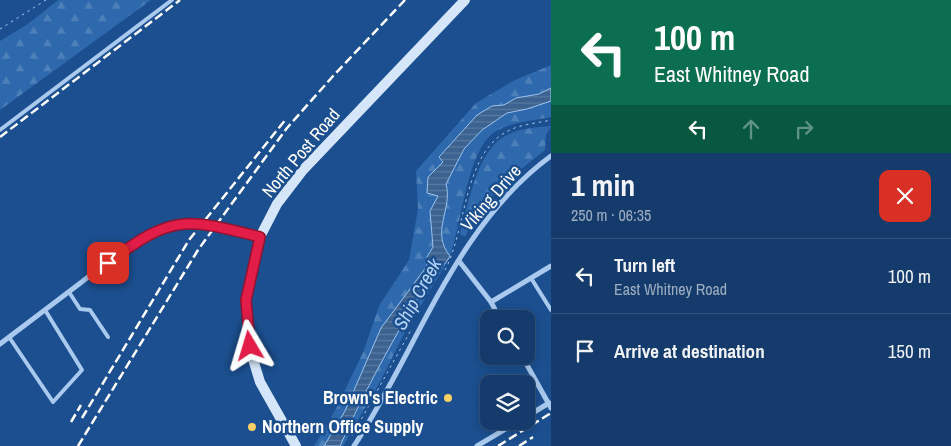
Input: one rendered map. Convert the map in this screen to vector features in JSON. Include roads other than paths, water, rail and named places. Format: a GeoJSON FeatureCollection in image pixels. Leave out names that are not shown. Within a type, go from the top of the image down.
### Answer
{"type":"FeatureCollection","features":[{"type":"Feature","properties":{"kind":"street","name":"North Post Road"},"geometry":{"type":"LineString","coordinates":[[296,446],[260,382],[250,346],[246,300],[260,237],[277,204],[303,170],[466,0]]}},
{"type":"Feature","properties":{"kind":"street","name":"Viking Drive"},"geometry":{"type":"LineString","coordinates":[[354,446],[472,237],[513,187],[551,156]]}},
{"type":"Feature","properties":{"kind":"street"},"geometry":{"type":"LineString","coordinates":[[0,344],[138,241],[165,227],[178,224],[201,223],[260,237]]}},
{"type":"Feature","properties":{"kind":"street"},"geometry":{"type":"LineString","coordinates":[[459,261],[495,310]]}},
{"type":"Feature","properties":{"kind":"street"},"geometry":{"type":"LineString","coordinates":[[491,302],[551,266]]}},
{"type":"Feature","properties":{"kind":"street"},"geometry":{"type":"LineString","coordinates":[[527,365],[550,405],[535,412]]}},
{"type":"Feature","properties":{"kind":"street"},"geometry":{"type":"LineString","coordinates":[[477,446],[504,430]]}},
{"type":"Feature","properties":{"kind":"lane"},"geometry":{"type":"LineString","coordinates":[[0,130],[172,0]]}},
{"type":"Feature","properties":{"kind":"lane"},"geometry":{"type":"LineString","coordinates":[[531,278],[551,310]]}},
{"type":"Feature","properties":{"kind":"lane"},"geometry":{"type":"LineString","coordinates":[[69,292],[80,309],[90,310],[108,336]]}},
{"type":"Feature","properties":{"kind":"lane"},"geometry":{"type":"LineString","coordinates":[[9,336],[53,402],[82,370],[45,310]]}},
{"type":"Feature","properties":{"kind":"water","name":"Ship Creek"},"geometry":{"type":"Polygon","coordinates":[[[551,88],[551,101],[507,113],[482,130],[464,149],[446,184],[447,202],[442,238],[444,247],[450,256],[427,283],[401,327],[369,386],[340,446],[324,446],[345,411],[381,328],[427,266],[427,257],[433,247],[430,211],[438,196],[427,193],[428,177],[443,162],[439,157],[477,115],[492,106],[504,105],[516,98],[539,94],[551,88]]]}},
{"type":"Feature","properties":{"kind":"railway"},"geometry":{"type":"LineString","coordinates":[[0,137],[180,0]]}},
{"type":"Feature","properties":{"kind":"railway"},"geometry":{"type":"LineString","coordinates":[[78,446],[198,250],[287,128],[405,0]]}},
{"type":"Feature","properties":{"kind":"railway"},"geometry":{"type":"LineString","coordinates":[[82,418],[189,240],[286,119]]}},
{"type":"Feature","properties":{"kind":"railway"},"geometry":{"type":"LineString","coordinates":[[71,422],[81,405]]}},
{"type":"Feature","properties":{"kind":"railway"},"geometry":{"type":"LineString","coordinates":[[498,446],[551,413]]}},
{"type":"Feature","properties":{"kind":"railway"},"geometry":{"type":"LineString","coordinates":[[519,446],[533,437]]}},
{"type":"Feature","properties":{"kind":"place","name":"Brown's Electric"},"geometry":{"type":"Point","coordinates":[448,398]}},
{"type":"Feature","properties":{"kind":"place","name":"Northern Office Supply"},"geometry":{"type":"Point","coordinates":[252,427]}}]}
